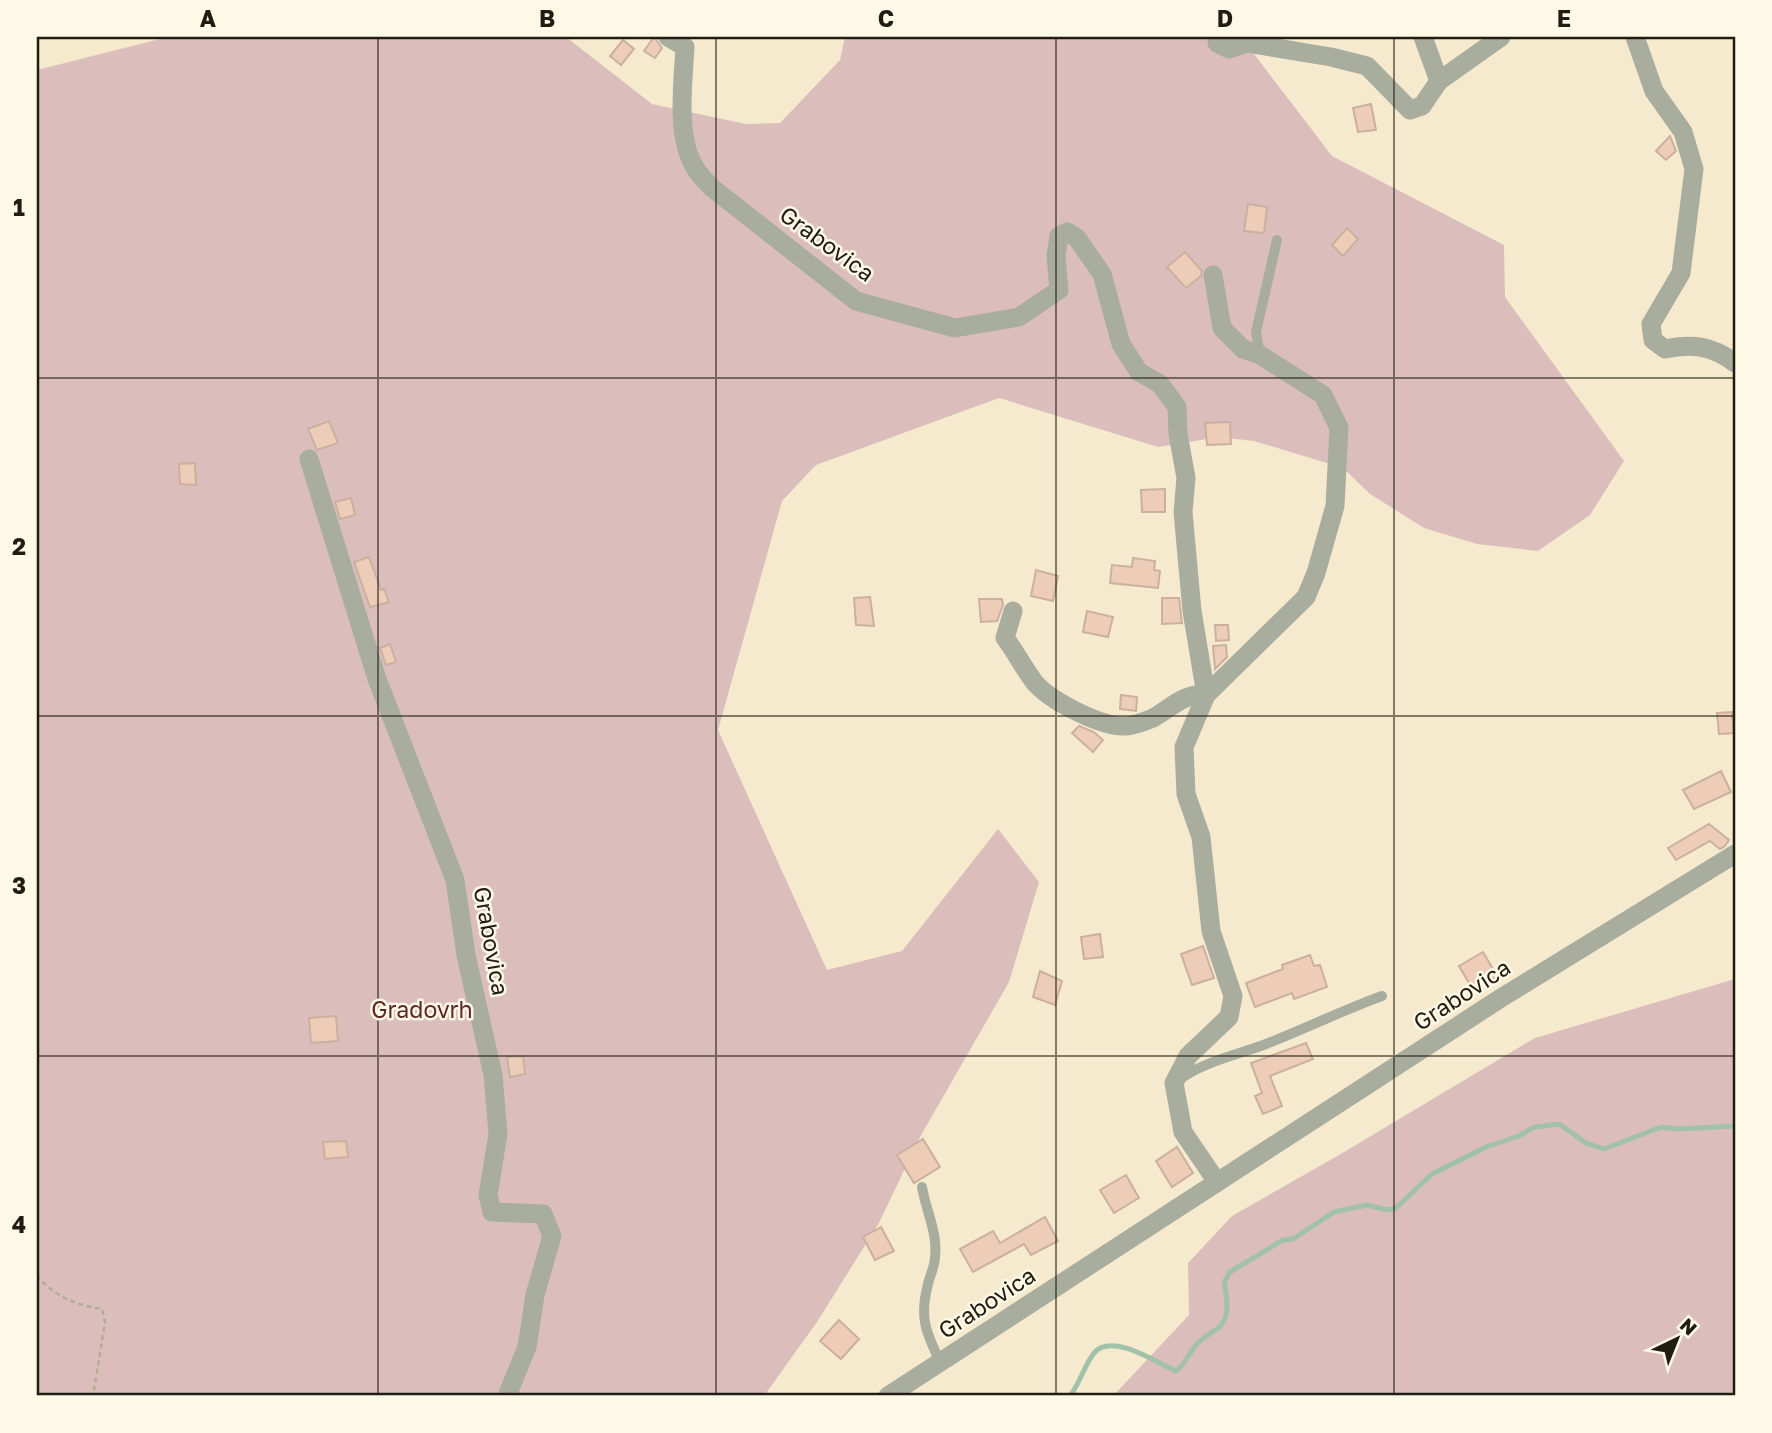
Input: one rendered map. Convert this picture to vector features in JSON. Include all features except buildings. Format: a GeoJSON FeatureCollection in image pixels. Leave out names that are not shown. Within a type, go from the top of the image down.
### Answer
{"type":"FeatureCollection","features":[{"type":"Feature","properties":{"kind":"street","name":"Grabovica"},"geometry":{"type":"LineString","coordinates":[[668,37],[685,47],[682,107],[686,147],[694,167],[712,187],[856,301],[955,328],[1019,317],[1059,290],[1056,256],[1059,236],[1067,232],[1077,238],[1102,274],[1121,344],[1139,372],[1160,384],[1177,407],[1185,478],[1183,512],[1192,611],[1206,695]]}},
{"type":"Feature","properties":{"kind":"street"},"geometry":{"type":"LineString","coordinates":[[1222,37],[1217,43],[1229,48],[1247,43],[1367,66],[1410,110],[1422,106],[1438,81],[1501,37]]}},
{"type":"Feature","properties":{"kind":"street"},"geometry":{"type":"LineString","coordinates":[[1423,37],[1438,81]]}},
{"type":"Feature","properties":{"kind":"street"},"geometry":{"type":"LineString","coordinates":[[1636,37],[1654,91],[1683,132],[1694,169],[1681,273],[1651,324],[1653,340],[1665,349],[1687,344],[1723,354],[1735,363]]}},
{"type":"Feature","properties":{"kind":"street"},"geometry":{"type":"LineString","coordinates":[[1213,275],[1222,328],[1243,349],[1260,355],[1322,394],[1339,428],[1335,506],[1306,597],[1206,695],[1184,747],[1186,794],[1201,838],[1211,931],[1233,996],[1229,1017],[1188,1056],[1174,1083],[1183,1132],[1217,1182]]}},
{"type":"Feature","properties":{"kind":"street","name":"Grabovica"},"geometry":{"type":"LineString","coordinates":[[309,459],[377,679],[455,880],[466,955],[493,1075],[498,1134],[488,1195],[492,1212],[543,1214],[552,1236],[536,1295],[527,1347],[507,1396]]}},
{"type":"Feature","properties":{"kind":"street"},"geometry":{"type":"LineString","coordinates":[[1013,611],[1005,638],[1035,683],[1062,706],[1104,722],[1126,726],[1152,718],[1181,699],[1198,694],[1206,695]]}},
{"type":"Feature","properties":{"kind":"street","name":"Grabovica"},"geometry":{"type":"LineString","coordinates":[[888,1396],[1501,998],[1735,854]]}},
{"type":"Feature","properties":{"kind":"lane"},"geometry":{"type":"LineString","coordinates":[[1260,355],[1256,332],[1277,240]]}},
{"type":"Feature","properties":{"kind":"lane"},"geometry":{"type":"LineString","coordinates":[[1174,1083],[1198,1067],[1266,1044],[1340,1011],[1382,996]]}},
{"type":"Feature","properties":{"kind":"lane"},"geometry":{"type":"LineString","coordinates":[[922,1188],[926,1209],[935,1231],[935,1259],[923,1303],[923,1320],[940,1362]]}},
{"type":"Feature","properties":{"kind":"path"},"geometry":{"type":"LineString","coordinates":[[37,1275],[65,1298],[87,1308],[102,1309],[104,1313],[105,1322],[93,1396]]}},
{"type":"Feature","properties":{"kind":"green space","name":"Gradovrh"},"geometry":{"type":"Polygon","coordinates":[[[168,37],[566,37],[652,104],[746,124],[780,123],[840,60],[845,37],[1241,37],[1332,156],[1504,245],[1505,297],[1624,461],[1590,515],[1538,551],[1477,544],[1424,528],[1370,494],[1343,468],[1254,441],[1219,437],[1158,447],[999,398],[816,465],[782,501],[718,730],[827,970],[902,951],[998,829],[1039,882],[1009,982],[920,1137],[879,1223],[817,1322],[764,1396],[37,1396],[37,70],[168,37]]]}},
{"type":"Feature","properties":{"kind":"green space"},"geometry":{"type":"Polygon","coordinates":[[[1735,979],[1735,1396],[1113,1396],[1189,1315],[1188,1263],[1232,1216],[1535,1038],[1735,979]]]}},
{"type":"Feature","properties":{"kind":"waterway"},"geometry":{"type":"LineString","coordinates":[[1070,1396],[1094,1353],[1102,1347],[1123,1347],[1176,1371],[1198,1343],[1225,1319],[1227,1306],[1224,1282],[1230,1272],[1283,1240],[1293,1239],[1334,1212],[1367,1205],[1387,1210],[1396,1208],[1432,1174],[1534,1127],[1559,1124],[1586,1143],[1604,1149],[1661,1127],[1678,1129],[1735,1126]]}}]}
